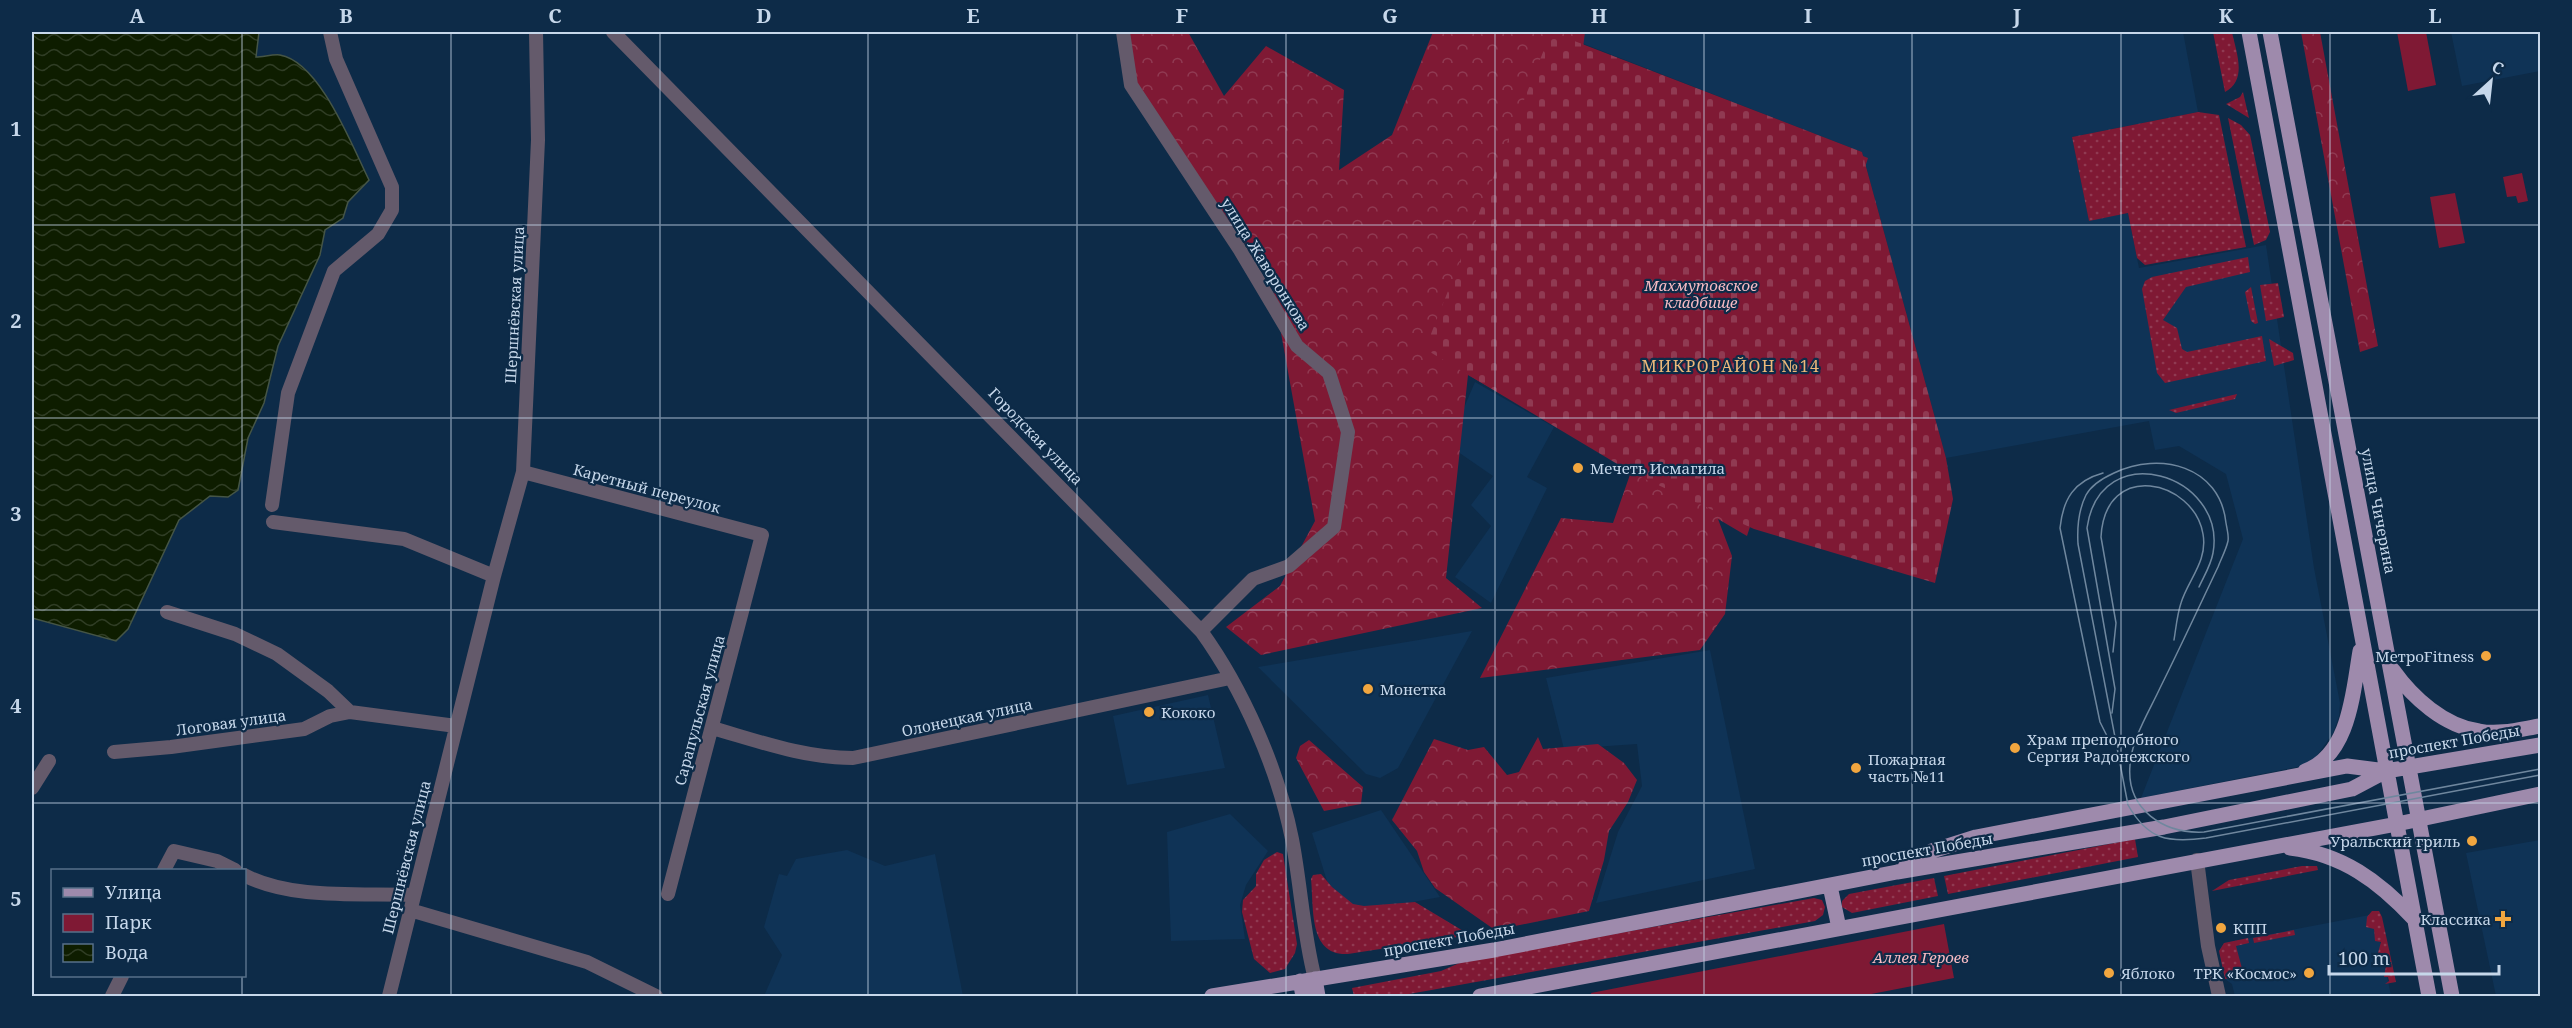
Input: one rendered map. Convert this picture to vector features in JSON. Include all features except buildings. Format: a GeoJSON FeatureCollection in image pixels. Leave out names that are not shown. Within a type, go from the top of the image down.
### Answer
{"type":"FeatureCollection","features":[{"type":"Feature","properties":{"kind":"main road"},"geometry":{"type":"LineString","coordinates":[[2249,32],[2291,244],[2362,643],[2429,996]]}},
{"type":"Feature","properties":{"kind":"main road","name":"улица Чичерина"},"geometry":{"type":"LineString","coordinates":[[2270,32],[2452,996]]}},
{"type":"Feature","properties":{"kind":"main road"},"geometry":{"type":"LineString","coordinates":[[2291,244],[2310,239]]}},
{"type":"Feature","properties":{"kind":"main road"},"geometry":{"type":"LineString","coordinates":[[2291,777],[2318,765],[2334,748],[2346,722],[2362,643]]}},
{"type":"Feature","properties":{"kind":"main road"},"geometry":{"type":"LineString","coordinates":[[2390,665],[2414,697],[2462,726],[2480,732],[2541,726]]}},
{"type":"Feature","properties":{"kind":"main road","name":"проспект Победы"},"geometry":{"type":"LineString","coordinates":[[1212,996],[1306,986],[1897,872],[2146,830],[2352,789],[2386,771],[2408,766],[2541,745]]}},
{"type":"Feature","properties":{"kind":"main road"},"geometry":{"type":"LineString","coordinates":[[1897,872],[1932,850],[1976,837],[2347,766],[2386,771]]}},
{"type":"Feature","properties":{"kind":"main road"},"geometry":{"type":"LineString","coordinates":[[1480,996],[2272,845],[2397,824],[2541,794]]}},
{"type":"Feature","properties":{"kind":"main road"},"geometry":{"type":"LineString","coordinates":[[2272,845],[2316,851],[2347,864],[2394,897],[2415,920]]}},
{"type":"Feature","properties":{"kind":"main road"},"geometry":{"type":"LineString","coordinates":[[1830,886],[1839,928]]}},
{"type":"Feature","properties":{"kind":"main road","name":"Городская улица"},"geometry":{"type":"LineString","coordinates":[[1306,986],[1318,996]]}},
{"type":"Feature","properties":{"kind":"street"},"geometry":{"type":"LineString","coordinates":[[272,505],[288,393],[334,271],[378,234],[392,210],[392,187],[336,59],[330,32]]}},
{"type":"Feature","properties":{"kind":"street","name":"Шершнёвская улица"},"geometry":{"type":"LineString","coordinates":[[389,996],[494,576],[523,472],[538,140],[536,32]]}},
{"type":"Feature","properties":{"kind":"street","name":"Городская улица"},"geometry":{"type":"LineString","coordinates":[[613,32],[1201,631],[1230,678],[1279,789],[1292,839],[1305,942],[1306,986]]}},
{"type":"Feature","properties":{"kind":"street","name":"улица Жаворонкова"},"geometry":{"type":"LineString","coordinates":[[1123,32],[1131,85],[1240,250],[1297,346],[1329,373],[1348,432],[1334,527],[1289,566],[1253,579],[1201,631]]}},
{"type":"Feature","properties":{"kind":"street","name":"Каретный переулок"},"geometry":{"type":"LineString","coordinates":[[523,472],[762,535]]}},
{"type":"Feature","properties":{"kind":"street"},"geometry":{"type":"LineString","coordinates":[[273,522],[404,539],[494,576]]}},
{"type":"Feature","properties":{"kind":"street","name":"Сарапульская улица"},"geometry":{"type":"LineString","coordinates":[[668,894],[762,535]]}},
{"type":"Feature","properties":{"kind":"street"},"geometry":{"type":"LineString","coordinates":[[167,612],[235,634],[277,654],[328,691],[350,712],[456,726]]}},
{"type":"Feature","properties":{"kind":"street","name":"Олонецкая улица"},"geometry":{"type":"LineString","coordinates":[[712,728],[800,753],[826,758],[853,758],[1230,678]]}},
{"type":"Feature","properties":{"kind":"street","name":"Логовая улица"},"geometry":{"type":"LineString","coordinates":[[114,752],[171,747],[304,729],[330,716],[350,712]]}},
{"type":"Feature","properties":{"kind":"street"},"geometry":{"type":"LineString","coordinates":[[32,788],[49,761]]}},
{"type":"Feature","properties":{"kind":"street"},"geometry":{"type":"LineString","coordinates":[[165,869],[174,851],[217,861],[233,869]]}},
{"type":"Feature","properties":{"kind":"street"},"geometry":{"type":"LineString","coordinates":[[2197,860],[2208,946],[2219,996]]}},
{"type":"Feature","properties":{"kind":"street"},"geometry":{"type":"LineString","coordinates":[[246,876],[264,886],[294,891],[413,895]]}},
{"type":"Feature","properties":{"kind":"street"},"geometry":{"type":"LineString","coordinates":[[410,910],[587,962],[656,996]]}},
{"type":"Feature","properties":{"kind":"street"},"geometry":{"type":"LineString","coordinates":[[112,996],[121,977]]}},
{"type":"Feature","properties":{"kind":"shaded area"},"geometry":{"type":"Polygon","coordinates":[[[1553,32],[2183,32],[2198,112],[2072,137],[2089,220],[2128,213],[2139,268],[2266,245],[2314,568],[2340,703],[2339,716],[2333,733],[2314,760],[2302,766],[2141,798],[2243,539],[2226,474],[2179,446],[2155,450],[2149,421],[1946,458],[1862,152],[1553,32]]]}},
{"type":"Feature","properties":{"kind":"shaded area"},"geometry":{"type":"Polygon","coordinates":[[[2451,32],[2540,32],[2540,71],[2462,86],[2451,32]]]}},
{"type":"Feature","properties":{"kind":"shaded area"},"geometry":{"type":"Polygon","coordinates":[[[1475,382],[1554,427],[1527,477],[1547,488],[1491,603],[1455,577],[1491,526],[1471,505],[1493,476],[1448,445],[1475,382]]]}},
{"type":"Feature","properties":{"kind":"shaded area"},"geometry":{"type":"Polygon","coordinates":[[[1472,631],[1398,768],[1380,778],[1366,774],[1258,667],[1472,631]]]}},
{"type":"Feature","properties":{"kind":"shaded area"},"geometry":{"type":"Polygon","coordinates":[[[1710,650],[1755,869],[1596,903],[1618,832],[1642,786],[1637,744],[1564,749],[1546,678],[1710,650]]]}},
{"type":"Feature","properties":{"kind":"shaded area"},"geometry":{"type":"Polygon","coordinates":[[[1208,695],[1225,768],[1127,785],[1113,716],[1208,695]]]}},
{"type":"Feature","properties":{"kind":"shaded area"},"geometry":{"type":"Polygon","coordinates":[[[1381,810],[1440,897],[1338,916],[1312,833],[1381,810]]]}},
{"type":"Feature","properties":{"kind":"shaded area"},"geometry":{"type":"Polygon","coordinates":[[[1230,814],[1268,851],[1246,885],[1240,905],[1245,939],[1171,941],[1167,832],[1230,814]]]}},
{"type":"Feature","properties":{"kind":"shaded area"},"geometry":{"type":"Polygon","coordinates":[[[2540,840],[2540,996],[2496,996],[2466,853],[2540,840]]]}},
{"type":"Feature","properties":{"kind":"shaded area"},"geometry":{"type":"Polygon","coordinates":[[[847,850],[885,866],[935,854],[963,996],[764,996],[782,955],[764,927],[779,874],[787,876],[796,859],[847,850]]]}},
{"type":"Feature","properties":{"kind":"shaded area","name":"ТРК «Космос»"},"geometry":{"type":"Polygon","coordinates":[[[2375,914],[2391,996],[2235,996],[2232,984],[2225,979],[2219,951],[2224,943],[2375,914]]]}},
{"type":"Feature","properties":{"kind":"green space"},"geometry":{"type":"Polygon","coordinates":[[[1129,32],[1188,32],[1224,96],[1266,46],[1344,90],[1339,170],[1392,135],[1433,32],[1585,32],[1583,48],[1868,158],[1747,536],[1718,519],[1732,556],[1725,614],[1700,650],[1480,678],[1561,518],[1613,523],[1632,469],[1468,375],[1446,578],[1482,608],[1261,655],[1226,627],[1280,586],[1315,521],[1272,283],[1127,73],[1129,32]]]}},
{"type":"Feature","properties":{"kind":"green space","name":"Махмутовское кладбище"},"geometry":{"type":"Polygon","coordinates":[[[1551,32],[1862,152],[1946,458],[1953,499],[1935,583],[1754,529],[1634,474],[1425,349],[1551,32]]]}},
{"type":"Feature","properties":{"kind":"green space"},"geometry":{"type":"Polygon","coordinates":[[[2213,32],[2232,32],[2238,57],[2236,80],[2225,92],[2213,32]]]}},
{"type":"Feature","properties":{"kind":"green space"},"geometry":{"type":"Polygon","coordinates":[[[2301,32],[2320,32],[2378,346],[2360,352],[2301,32]]]}},
{"type":"Feature","properties":{"kind":"green space"},"geometry":{"type":"Polygon","coordinates":[[[2397,32],[2426,32],[2436,85],[2408,91],[2397,32]]]}},
{"type":"Feature","properties":{"kind":"green space"},"geometry":{"type":"Polygon","coordinates":[[[2243,92],[2249,118],[2226,104],[2240,97],[2243,92]]]}},
{"type":"Feature","properties":{"kind":"green space"},"geometry":{"type":"Polygon","coordinates":[[[2198,112],[2219,115],[2246,247],[2145,265],[2137,258],[2128,213],[2089,221],[2072,137],[2198,112]]]}},
{"type":"Feature","properties":{"kind":"green space"},"geometry":{"type":"Polygon","coordinates":[[[2228,118],[2241,125],[2250,135],[2270,232],[2266,240],[2254,245],[2228,118]]]}},
{"type":"Feature","properties":{"kind":"green space"},"geometry":{"type":"Polygon","coordinates":[[[2522,173],[2528,201],[2518,203],[2516,196],[2507,197],[2503,177],[2522,173]]]}},
{"type":"Feature","properties":{"kind":"green space"},"geometry":{"type":"Polygon","coordinates":[[[2455,193],[2465,243],[2439,248],[2430,197],[2455,193]]]}},
{"type":"Feature","properties":{"kind":"green space"},"geometry":{"type":"Polygon","coordinates":[[[2248,257],[2250,272],[2186,287],[2163,320],[2177,328],[2182,349],[2187,352],[2262,336],[2266,361],[2165,383],[2157,373],[2142,289],[2145,281],[2152,277],[2248,257]]]}},
{"type":"Feature","properties":{"kind":"green space"},"geometry":{"type":"Polygon","coordinates":[[[2278,283],[2284,317],[2266,321],[2260,285],[2278,283]]]}},
{"type":"Feature","properties":{"kind":"green space"},"geometry":{"type":"Polygon","coordinates":[[[2251,287],[2258,323],[2255,324],[2251,321],[2245,292],[2251,287]]]}},
{"type":"Feature","properties":{"kind":"green space"},"geometry":{"type":"Polygon","coordinates":[[[2269,339],[2293,353],[2294,360],[2274,366],[2269,339]]]}},
{"type":"Feature","properties":{"kind":"green space"},"geometry":{"type":"Polygon","coordinates":[[[2237,394],[2235,399],[2176,413],[2169,410],[2237,394]]]}},
{"type":"Feature","properties":{"kind":"green space"},"geometry":{"type":"Polygon","coordinates":[[[1538,737],[1543,749],[1598,744],[1624,763],[1637,780],[1628,802],[1609,831],[1604,860],[1589,911],[1495,930],[1435,888],[1424,872],[1417,851],[1392,820],[1434,739],[1468,750],[1484,747],[1507,775],[1519,772],[1538,737]]]}},
{"type":"Feature","properties":{"kind":"green space"},"geometry":{"type":"Polygon","coordinates":[[[1309,740],[1363,787],[1361,804],[1324,811],[1296,758],[1300,746],[1309,740]]]}},
{"type":"Feature","properties":{"kind":"green space"},"geometry":{"type":"Polygon","coordinates":[[[2135,839],[2138,857],[1948,894],[1944,876],[2135,839]]]}},
{"type":"Feature","properties":{"kind":"green space"},"geometry":{"type":"Polygon","coordinates":[[[1277,852],[1283,854],[1297,944],[1295,953],[1285,969],[1270,973],[1254,959],[1242,912],[1243,900],[1256,886],[1256,874],[1264,860],[1277,852]]]}},
{"type":"Feature","properties":{"kind":"green space"},"geometry":{"type":"Polygon","coordinates":[[[2302,866],[2317,866],[2318,870],[2212,891],[2229,880],[2302,866]]]}},
{"type":"Feature","properties":{"kind":"green space"},"geometry":{"type":"Polygon","coordinates":[[[1321,874],[1332,887],[1353,904],[1364,906],[1415,902],[1470,935],[1348,954],[1335,953],[1320,939],[1313,916],[1311,879],[1313,875],[1321,874]]]}},
{"type":"Feature","properties":{"kind":"green space"},"geometry":{"type":"Polygon","coordinates":[[[1934,878],[1938,896],[1852,913],[1842,907],[1842,901],[1849,894],[1934,878]]]}},
{"type":"Feature","properties":{"kind":"green space"},"geometry":{"type":"Polygon","coordinates":[[[1814,898],[1822,900],[1825,907],[1823,915],[1815,921],[1398,996],[1354,996],[1352,988],[1441,971],[1464,961],[1814,898]]]}},
{"type":"Feature","properties":{"kind":"green space"},"geometry":{"type":"Polygon","coordinates":[[[2372,911],[2379,911],[2382,917],[2396,982],[2385,984],[2389,981],[2388,977],[2384,977],[2386,966],[2381,965],[2380,960],[2384,958],[2383,953],[2378,953],[2381,942],[2375,941],[2374,929],[2366,927],[2367,917],[2372,911]]]}},
{"type":"Feature","properties":{"kind":"green space","name":"Аллея Героев"},"geometry":{"type":"Polygon","coordinates":[[[1944,924],[1954,978],[1861,996],[1592,996],[1591,993],[1944,924]]]}},
{"type":"Feature","properties":{"kind":"green space"},"geometry":{"type":"Polygon","coordinates":[[[2294,930],[2295,935],[2254,943],[2253,938],[2294,930]]]}},
{"type":"Feature","properties":{"kind":"green space"},"geometry":{"type":"Polygon","coordinates":[[[2248,938],[2249,943],[2236,946],[2244,976],[2225,979],[2219,951],[2224,943],[2248,938]]]}},
{"type":"Feature","properties":{"kind":"water"},"geometry":{"type":"Polygon","coordinates":[[[32,32],[259,32],[256,57],[280,55],[295,61],[308,73],[333,107],[369,180],[348,202],[343,218],[325,230],[320,255],[278,346],[264,403],[248,438],[238,490],[228,497],[210,496],[179,520],[128,629],[116,641],[32,618],[32,32]]]}},
{"type":"Feature","properties":{"kind":"tram line"},"geometry":{"type":"LineString","coordinates":[[2540,769],[2204,832],[2189,832],[2162,824],[2141,807],[2134,795],[2130,781],[2131,755],[2142,725],[2225,551],[2228,539],[2226,523],[2221,504],[2212,488],[2200,476],[2185,468],[2168,464],[2132,466],[2098,482],[2086,495],[2079,519],[2078,544],[2128,805],[2143,826],[2151,832],[2170,839],[2206,838],[2540,775]]}},
{"type":"Feature","properties":{"kind":"tram line"},"geometry":{"type":"LineString","coordinates":[[2103,473],[2077,486],[2067,500],[2060,528],[2100,722],[2110,742]]}},
{"type":"Feature","properties":{"kind":"tram line"},"geometry":{"type":"LineString","coordinates":[[2112,713],[2115,689],[2087,528],[2097,499],[2114,482],[2136,474],[2160,476],[2183,486],[2201,503],[2212,525],[2213,553],[2199,587]]}},
{"type":"Feature","properties":{"kind":"tram line"},"geometry":{"type":"LineString","coordinates":[[2113,652],[2116,623],[2101,537],[2106,512],[2117,496],[2133,488],[2150,486],[2168,491],[2184,501],[2196,515],[2203,534],[2203,553],[2181,603],[2174,640]]}},
{"type":"Feature","properties":{"kind":"place","name":"Мечеть Исмагила"},"geometry":{"type":"Point","coordinates":[1578,468]}},
{"type":"Feature","properties":{"kind":"place","name":"МетроFitness"},"geometry":{"type":"Point","coordinates":[2486,656]}},
{"type":"Feature","properties":{"kind":"place","name":"Монетка"},"geometry":{"type":"Point","coordinates":[1368,689]}},
{"type":"Feature","properties":{"kind":"place","name":"Кококо"},"geometry":{"type":"Point","coordinates":[1149,712]}},
{"type":"Feature","properties":{"kind":"place","name":"Храм преподобного Сергия Радонежского"},"geometry":{"type":"Point","coordinates":[2015,748]}},
{"type":"Feature","properties":{"kind":"place","name":"Пожарная часть №11"},"geometry":{"type":"Point","coordinates":[1856,768]}},
{"type":"Feature","properties":{"kind":"place","name":"Уральский гриль"},"geometry":{"type":"Point","coordinates":[2472,841]}},
{"type":"Feature","properties":{"kind":"place","name":"Классика"},"geometry":{"type":"Point","coordinates":[2503,919]}},
{"type":"Feature","properties":{"kind":"place","name":"КПП"},"geometry":{"type":"Point","coordinates":[2221,928]}},
{"type":"Feature","properties":{"kind":"place","name":"Яблоко"},"geometry":{"type":"Point","coordinates":[2109,973]}},
{"type":"Feature","properties":{"kind":"place","name":"ТРК «Космос»"},"geometry":{"type":"Point","coordinates":[2309,973]}},
{"type":"Feature","properties":{"kind":"district","name":"МИКРОРАЙОН №14"},"geometry":{"type":"Point","coordinates":[1731,366]}}]}
